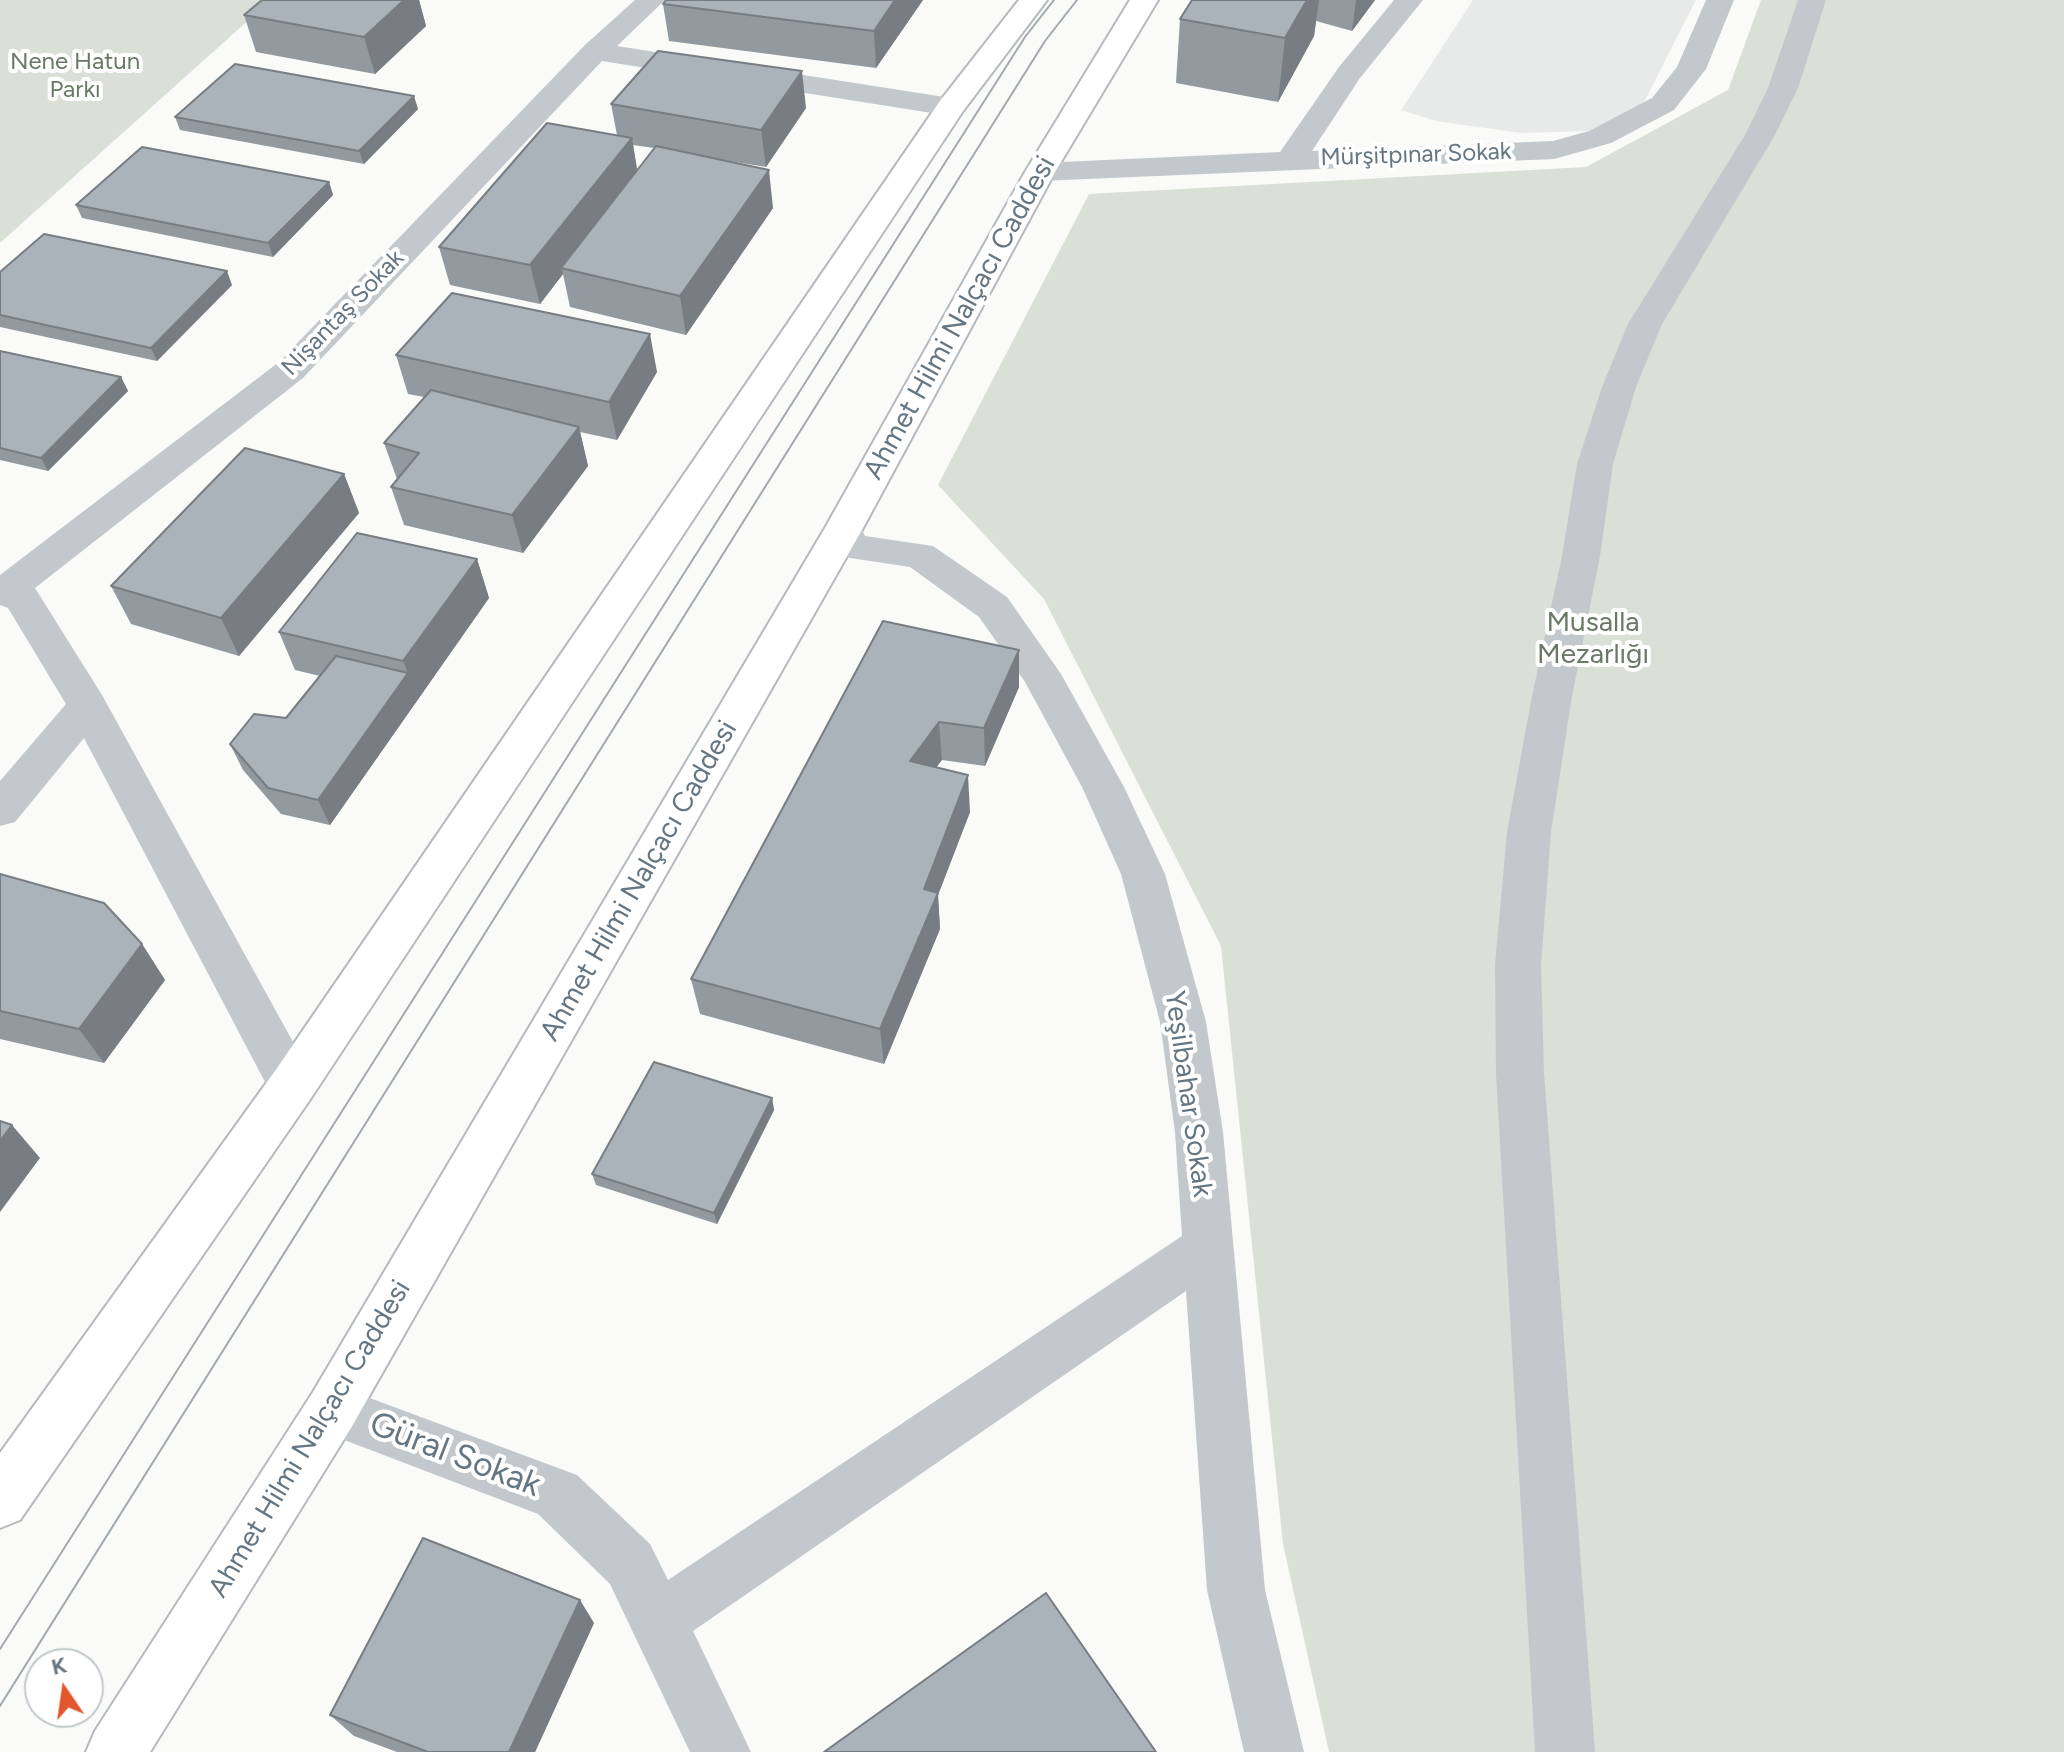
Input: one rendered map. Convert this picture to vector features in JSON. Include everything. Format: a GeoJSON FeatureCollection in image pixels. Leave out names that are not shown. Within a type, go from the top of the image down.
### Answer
{"type":"FeatureCollection","features":[{"type":"Feature","properties":{"kind":"main road"},"geometry":{"type":"LineString","coordinates":[[0,1500],[292,1086],[951,107],[1033,0]]}},
{"type":"Feature","properties":{"kind":"main road","name":"Ahmet Hilmi Nalçacı Caddesi"},"geometry":{"type":"LineString","coordinates":[[116,1752],[332,1410],[844,528],[1040,172],[1144,0]]}},
{"type":"Feature","properties":{"kind":"street","name":"Nişantaş Sokak"},"geometry":{"type":"LineString","coordinates":[[2,590],[291,370],[595,51],[651,0]]}},
{"type":"Feature","properties":{"kind":"street"},"geometry":{"type":"LineString","coordinates":[[1290,161],[1349,73],[1409,0]]}},
{"type":"Feature","properties":{"kind":"street","name":"Mürşitpınar Sokak"},"geometry":{"type":"LineString","coordinates":[[1040,172],[1554,150],[1600,137],[1663,104],[1691,69],[1720,0]]}},
{"type":"Feature","properties":{"kind":"street"},"geometry":{"type":"LineString","coordinates":[[1565,1752],[1520,1073],[1518,965],[1529,832],[1552,696],[1581,556],[1595,464],[1619,387],[1645,324],[1766,124],[1783,88],[1812,0]]}},
{"type":"Feature","properties":{"kind":"street"},"geometry":{"type":"LineString","coordinates":[[595,51],[951,107]]}},
{"type":"Feature","properties":{"kind":"street","name":"Yeşilbahar Sokak"},"geometry":{"type":"LineString","coordinates":[[844,528],[850,547],[920,555],[993,607],[1041,674],[1103,787],[1143,874],[1183,1022],[1199,1132],[1236,1590],[1274,1752]]}},
{"type":"Feature","properties":{"kind":"street"},"geometry":{"type":"LineString","coordinates":[[2,590],[22,598],[88,706],[292,1086]]}},
{"type":"Feature","properties":{"kind":"street"},"geometry":{"type":"LineString","coordinates":[[0,810],[88,706]]}},
{"type":"Feature","properties":{"kind":"street"},"geometry":{"type":"LineString","coordinates":[[658,1621],[1208,1247]]}},
{"type":"Feature","properties":{"kind":"street","name":"Güral Sokak"},"geometry":{"type":"LineString","coordinates":[[332,1410],[557,1494],[630,1564],[721,1752]]}},
{"type":"Feature","properties":{"kind":"shaded area"},"geometry":{"type":"Polygon","coordinates":[[[1473,0],[1696,0],[1641,108],[1588,131],[1521,133],[1436,121],[1401,110],[1473,0]]]}},
{"type":"Feature","properties":{"kind":"green space","name":"Nene Hatun Parkı"},"geometry":{"type":"Polygon","coordinates":[[[0,0],[271,0],[0,243],[0,0]]]}},
{"type":"Feature","properties":{"kind":"green space","name":"Musalla Mezarlığı"},"geometry":{"type":"Polygon","coordinates":[[[1761,0],[2064,0],[2064,1752],[1329,1752],[1283,1544],[1221,946],[1044,599],[938,485],[1089,194],[1586,167],[1728,90],[1761,0]]]}},
{"type":"Feature","properties":{"kind":"building"},"geometry":{"type":"Polygon","coordinates":[[[262,0],[404,0],[364,37],[244,15],[262,0]]]}},
{"type":"Feature","properties":{"kind":"building"},"geometry":{"type":"Polygon","coordinates":[[[666,0],[895,0],[874,31],[663,4],[666,0]]]}},
{"type":"Feature","properties":{"kind":"building"},"geometry":{"type":"Polygon","coordinates":[[[1192,0],[1307,0],[1285,38],[1180,19],[1192,0]]]}},
{"type":"Feature","properties":{"kind":"building"},"geometry":{"type":"Polygon","coordinates":[[[658,51],[802,71],[761,130],[611,104],[658,51]]]}},
{"type":"Feature","properties":{"kind":"building"},"geometry":{"type":"Polygon","coordinates":[[[235,64],[414,96],[359,151],[175,117],[235,64]]]}},
{"type":"Feature","properties":{"kind":"building"},"geometry":{"type":"Polygon","coordinates":[[[547,123],[632,138],[530,265],[439,247],[547,123]]]}},
{"type":"Feature","properties":{"kind":"building"},"geometry":{"type":"Polygon","coordinates":[[[656,146],[769,170],[680,296],[561,268],[656,146]]]}},
{"type":"Feature","properties":{"kind":"building"},"geometry":{"type":"Polygon","coordinates":[[[142,147],[329,182],[268,243],[76,205],[142,147]]]}},
{"type":"Feature","properties":{"kind":"building"},"geometry":{"type":"Polygon","coordinates":[[[44,234],[227,271],[151,348],[0,315],[0,272],[44,234]]]}},
{"type":"Feature","properties":{"kind":"building"},"geometry":{"type":"Polygon","coordinates":[[[452,293],[650,334],[609,402],[396,355],[452,293]]]}},
{"type":"Feature","properties":{"kind":"building"},"geometry":{"type":"Polygon","coordinates":[[[0,351],[121,377],[41,458],[0,448],[0,351]]]}},
{"type":"Feature","properties":{"kind":"building"},"geometry":{"type":"Polygon","coordinates":[[[431,390],[579,427],[512,515],[391,487],[419,453],[384,443],[431,390]]]}},
{"type":"Feature","properties":{"kind":"building"},"geometry":{"type":"Polygon","coordinates":[[[245,448],[344,474],[221,618],[111,586],[245,448]]]}},
{"type":"Feature","properties":{"kind":"building"},"geometry":{"type":"Polygon","coordinates":[[[357,533],[477,559],[403,661],[279,632],[357,533]]]}},
{"type":"Feature","properties":{"kind":"building"},"geometry":{"type":"Polygon","coordinates":[[[883,621],[1019,650],[984,728],[939,722],[910,761],[968,775],[924,889],[938,893],[880,1029],[691,979],[883,621]]]}},
{"type":"Feature","properties":{"kind":"building"},"geometry":{"type":"Polygon","coordinates":[[[336,656],[408,673],[318,800],[268,788],[230,744],[254,714],[286,718],[336,656]]]}},
{"type":"Feature","properties":{"kind":"building"},"geometry":{"type":"Polygon","coordinates":[[[0,874],[104,903],[142,944],[79,1029],[0,1011],[0,874]]]}},
{"type":"Feature","properties":{"kind":"building"},"geometry":{"type":"Polygon","coordinates":[[[654,1062],[772,1098],[714,1213],[592,1174],[654,1062]]]}},
{"type":"Feature","properties":{"kind":"building"},"geometry":{"type":"Polygon","coordinates":[[[0,1121],[12,1125],[0,1141],[0,1121]]]}},
{"type":"Feature","properties":{"kind":"building"},"geometry":{"type":"Polygon","coordinates":[[[423,1538],[580,1600],[509,1752],[428,1752],[330,1715],[423,1538]]]}},
{"type":"Feature","properties":{"kind":"building"},"geometry":{"type":"Polygon","coordinates":[[[1046,1593],[1156,1752],[824,1752],[1046,1593]]]}},
{"type":"Feature","properties":{"kind":"tram line"},"geometry":{"type":"LineString","coordinates":[[0,1649],[1025,37],[1054,0]]}},
{"type":"Feature","properties":{"kind":"tram line"},"geometry":{"type":"LineString","coordinates":[[0,1706],[1045,41],[1077,0]]}}]}
